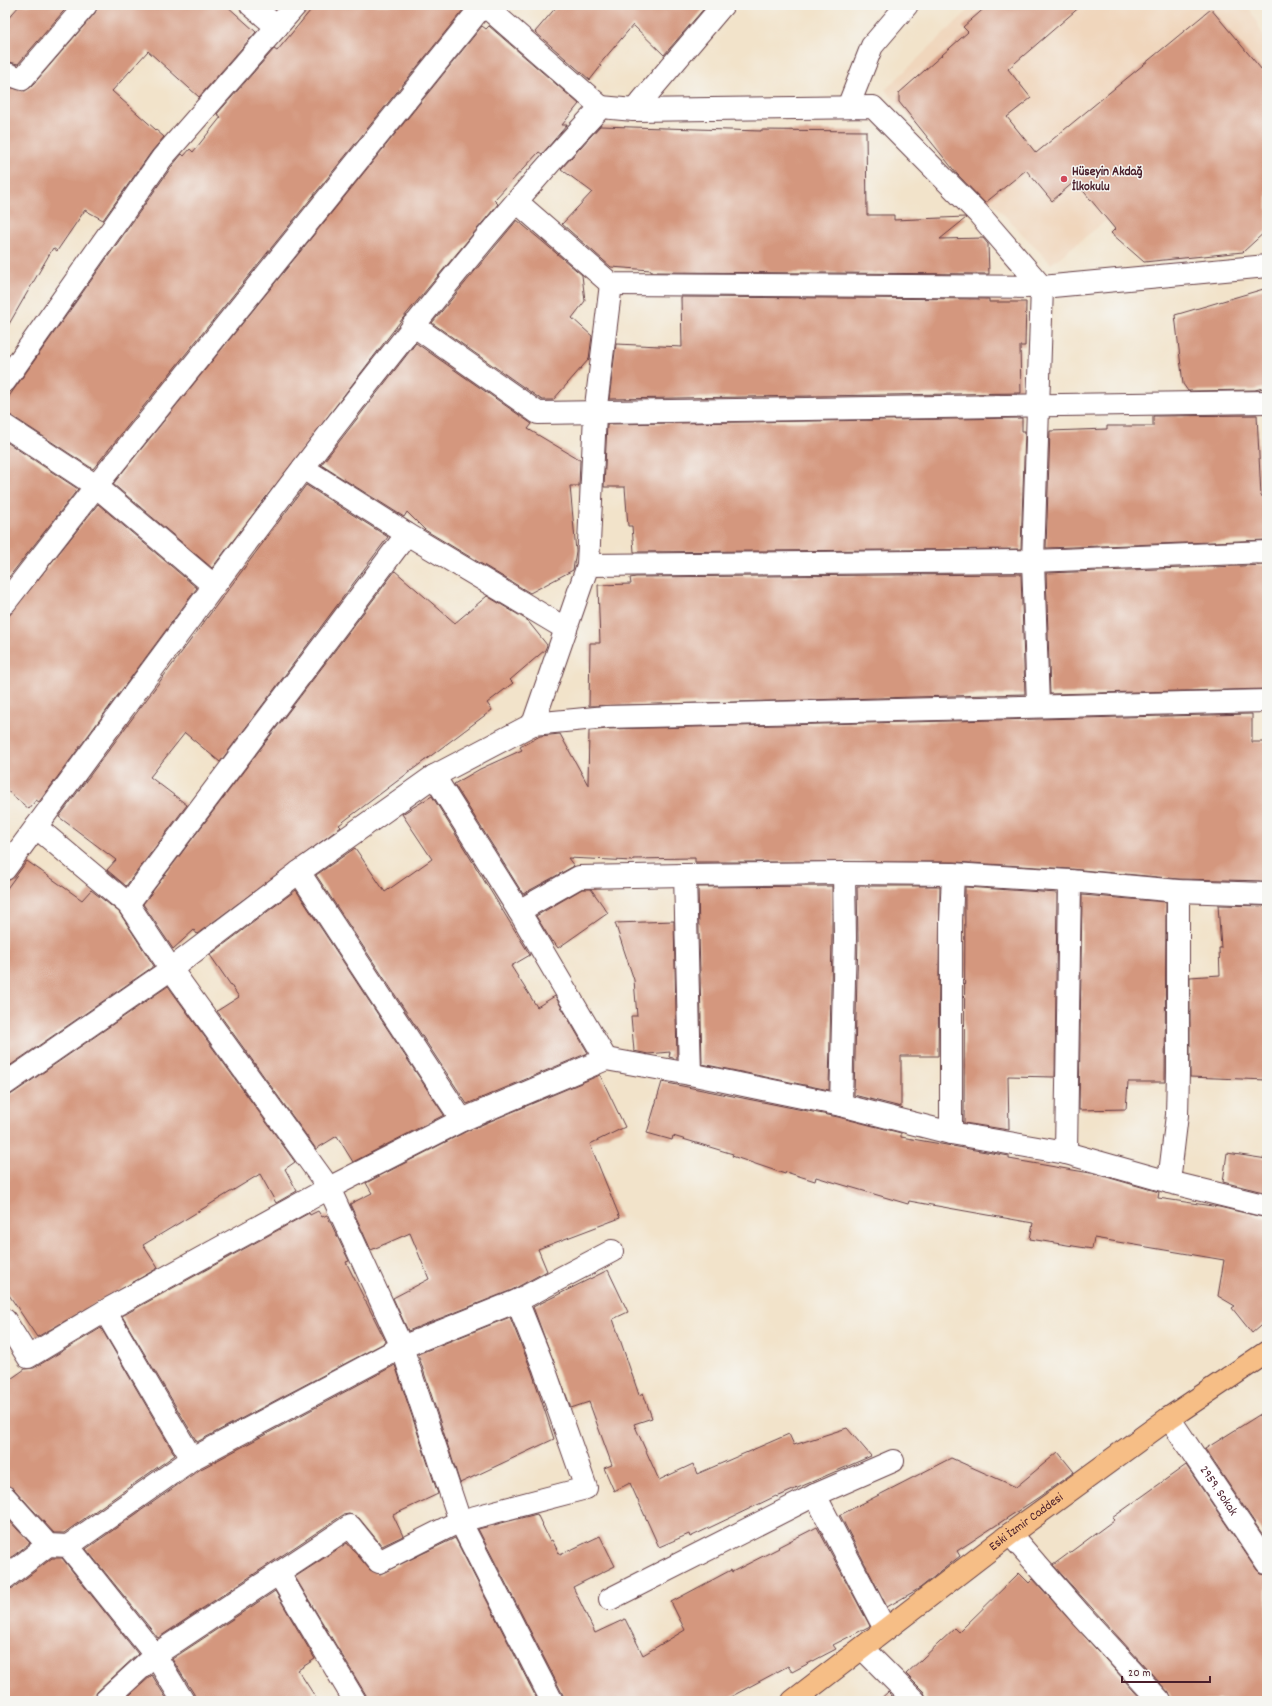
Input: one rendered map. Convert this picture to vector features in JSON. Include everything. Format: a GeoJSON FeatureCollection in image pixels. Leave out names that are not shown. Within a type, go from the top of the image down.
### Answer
{"type":"FeatureCollection","features":[{"type":"Feature","properties":{"kind":"main road","name":"Eski İzmir Caddesi"},"geometry":{"type":"LineString","coordinates":[[793,1701],[863,1649],[885,1629],[1010,1534],[1169,1418],[1267,1352]]}},
{"type":"Feature","properties":{"kind":"street"},"geometry":{"type":"LineString","coordinates":[[5,73],[22,79],[86,5]]}},
{"type":"Feature","properties":{"kind":"street"},"geometry":{"type":"LineString","coordinates":[[251,5],[277,27]]}},
{"type":"Feature","properties":{"kind":"street"},"geometry":{"type":"LineString","coordinates":[[5,381],[162,158],[296,5]]}},
{"type":"Feature","properties":{"kind":"street"},"geometry":{"type":"LineString","coordinates":[[5,603],[96,486],[484,5],[601,107],[634,110],[873,107],[978,212],[1042,287],[1033,561],[1038,705]]}},
{"type":"Feature","properties":{"kind":"street"},"geometry":{"type":"LineString","coordinates":[[634,110],[723,5]]}},
{"type":"Feature","properties":{"kind":"street"},"geometry":{"type":"LineString","coordinates":[[848,107],[872,46],[907,5]]}},
{"type":"Feature","properties":{"kind":"street"},"geometry":{"type":"LineString","coordinates":[[5,869],[213,585],[413,325],[558,152],[601,107]]}},
{"type":"Feature","properties":{"kind":"street"},"geometry":{"type":"LineString","coordinates":[[517,202],[611,284],[1042,287],[1263,262]]}},
{"type":"Feature","properties":{"kind":"street"},"geometry":{"type":"LineString","coordinates":[[533,724],[588,565],[595,414],[611,284]]}},
{"type":"Feature","properties":{"kind":"street"},"geometry":{"type":"LineString","coordinates":[[413,325],[538,413],[595,414],[1267,402]]}},
{"type":"Feature","properties":{"kind":"street"},"geometry":{"type":"LineString","coordinates":[[5,426],[96,486],[213,585]]}},
{"type":"Feature","properties":{"kind":"street"},"geometry":{"type":"LineString","coordinates":[[303,468],[407,534],[566,629]]}},
{"type":"Feature","properties":{"kind":"street"},"geometry":{"type":"LineString","coordinates":[[128,904],[407,534]]}},
{"type":"Feature","properties":{"kind":"street"},"geometry":{"type":"LineString","coordinates":[[588,565],[1033,561],[1267,552]]}},
{"type":"Feature","properties":{"kind":"street"},"geometry":{"type":"LineString","coordinates":[[5,1084],[171,969],[299,872],[434,776],[533,724],[606,717],[1038,705],[1267,701]]}},
{"type":"Feature","properties":{"kind":"street"},"geometry":{"type":"LineString","coordinates":[[434,776],[519,911],[606,1059]]}},
{"type":"Feature","properties":{"kind":"street"},"geometry":{"type":"LineString","coordinates":[[36,827],[128,904],[171,969],[329,1188],[402,1347],[460,1521],[552,1701]]}},
{"type":"Feature","properties":{"kind":"street"},"geometry":{"type":"LineString","coordinates":[[299,872],[462,1120]]}},
{"type":"Feature","properties":{"kind":"street"},"geometry":{"type":"LineString","coordinates":[[519,911],[579,877],[844,873],[953,874],[1070,881],[1178,891],[1267,894]]}},
{"type":"Feature","properties":{"kind":"street"},"geometry":{"type":"LineString","coordinates":[[841,1105],[845,938],[844,873]]}},
{"type":"Feature","properties":{"kind":"street"},"geometry":{"type":"LineString","coordinates":[[951,1133],[951,921],[953,874]]}},
{"type":"Feature","properties":{"kind":"street"},"geometry":{"type":"LineString","coordinates":[[685,875],[690,1074]]}},
{"type":"Feature","properties":{"kind":"street"},"geometry":{"type":"LineString","coordinates":[[1066,1153],[1070,881]]}},
{"type":"Feature","properties":{"kind":"street"},"geometry":{"type":"LineString","coordinates":[[1169,1182],[1177,1115],[1178,891]]}},
{"type":"Feature","properties":{"kind":"street"},"geometry":{"type":"LineString","coordinates":[[5,1320],[28,1357],[105,1311],[329,1188],[462,1120],[606,1059],[690,1074],[841,1105],[951,1133],[1066,1153],[1169,1182],[1267,1206]]}},
{"type":"Feature","properties":{"kind":"street"},"geometry":{"type":"LineString","coordinates":[[5,1578],[192,1459],[402,1347],[517,1301],[612,1251]]}},
{"type":"Feature","properties":{"kind":"street"},"geometry":{"type":"LineString","coordinates":[[105,1701],[155,1655],[350,1526],[379,1562],[460,1521],[586,1488],[544,1368],[517,1301]]}},
{"type":"Feature","properties":{"kind":"street"},"geometry":{"type":"LineString","coordinates":[[105,1311],[192,1459]]}},
{"type":"Feature","properties":{"kind":"street","name":"2959. Sokak"},"geometry":{"type":"LineString","coordinates":[[1169,1418],[1267,1563]]}},
{"type":"Feature","properties":{"kind":"street"},"geometry":{"type":"LineString","coordinates":[[610,1599],[814,1495],[893,1461]]}},
{"type":"Feature","properties":{"kind":"street"},"geometry":{"type":"LineString","coordinates":[[814,1495],[885,1629]]}},
{"type":"Feature","properties":{"kind":"street"},"geometry":{"type":"LineString","coordinates":[[5,1497],[58,1545],[155,1655],[183,1701]]}},
{"type":"Feature","properties":{"kind":"street"},"geometry":{"type":"LineString","coordinates":[[1010,1534],[1080,1614],[1160,1701]]}},
{"type":"Feature","properties":{"kind":"street"},"geometry":{"type":"LineString","coordinates":[[279,1574],[355,1701]]}},
{"type":"Feature","properties":{"kind":"street"},"geometry":{"type":"LineString","coordinates":[[863,1649],[915,1701]]}},
{"type":"Feature","properties":{"kind":"shaded area","name":"Hüseyin Akdağ İlkokulu"},"geometry":{"type":"Polygon","coordinates":[[[974,5],[1248,5],[1267,44],[1267,94],[1051,264],[885,90],[974,5]]]}},
{"type":"Feature","properties":{"kind":"building"},"geometry":{"type":"Polygon","coordinates":[[[20,5],[69,5],[18,64],[5,61],[5,22],[20,5]]]}},
{"type":"Feature","properties":{"kind":"building"},"geometry":{"type":"Polygon","coordinates":[[[98,5],[226,5],[256,32],[199,97],[148,51],[112,91],[164,137],[152,151],[103,220],[85,210],[57,251],[53,248],[5,331],[5,86],[25,91],[31,87],[95,13],[98,5]]]}},
{"type":"Feature","properties":{"kind":"building"},"geometry":{"type":"Polygon","coordinates":[[[315,5],[457,5],[463,10],[93,469],[12,416],[5,414],[5,402],[172,166],[182,154],[184,156],[190,149],[193,152],[221,117],[217,114],[274,49],[277,51],[315,5]]]}},
{"type":"Feature","properties":{"kind":"building"},"geometry":{"type":"Polygon","coordinates":[[[558,5],[707,5],[664,55],[633,25],[599,65],[601,66],[590,80],[535,32],[558,5]]]}},
{"type":"Feature","properties":{"kind":"building","name":"Hüseyin Akdağ İlkokulu"},"geometry":{"type":"Polygon","coordinates":[[[988,5],[1082,5],[1008,69],[1031,98],[1007,117],[1036,153],[1211,9],[1267,76],[1267,230],[1243,252],[1144,262],[1111,233],[1115,229],[1075,181],[1052,201],[1026,170],[985,203],[957,174],[899,102],[899,93],[968,32],[963,27],[988,5]]]}},
{"type":"Feature","properties":{"kind":"building"},"geometry":{"type":"Polygon","coordinates":[[[482,26],[486,29],[489,26],[579,104],[562,125],[567,125],[542,154],[539,152],[494,200],[498,204],[403,318],[212,568],[113,484],[482,26]]]}},
{"type":"Feature","properties":{"kind":"building"},"geometry":{"type":"Polygon","coordinates":[[[600,126],[761,131],[866,131],[867,215],[894,215],[894,220],[965,217],[966,218],[940,239],[983,238],[988,244],[989,274],[651,272],[651,270],[611,267],[562,224],[592,192],[561,169],[600,126]]]}},
{"type":"Feature","properties":{"kind":"building"},"geometry":{"type":"Polygon","coordinates":[[[517,220],[582,275],[585,301],[572,318],[592,336],[589,359],[553,400],[542,400],[432,323],[517,220]]]}},
{"type":"Feature","properties":{"kind":"building"},"geometry":{"type":"Polygon","coordinates":[[[1267,288],[1267,387],[1255,390],[1188,391],[1183,384],[1175,315],[1267,288]]]}},
{"type":"Feature","properties":{"kind":"building"},"geometry":{"type":"Polygon","coordinates":[[[681,297],[989,299],[989,302],[1026,302],[1025,346],[1020,346],[1021,393],[609,399],[616,344],[682,347],[681,297]]]}},
{"type":"Feature","properties":{"kind":"building"},"geometry":{"type":"Polygon","coordinates":[[[416,343],[532,424],[528,429],[580,460],[579,486],[570,486],[576,551],[573,570],[530,593],[425,530],[407,512],[404,517],[321,465],[416,343]]]}},
{"type":"Feature","properties":{"kind":"building"},"geometry":{"type":"Polygon","coordinates":[[[1257,415],[1261,496],[1267,496],[1267,540],[1046,548],[1050,431],[1107,429],[1107,426],[1153,426],[1153,416],[1257,415]]]}},
{"type":"Feature","properties":{"kind":"building"},"geometry":{"type":"Polygon","coordinates":[[[1022,418],[1022,431],[1025,431],[1021,549],[634,552],[632,526],[628,526],[625,487],[604,487],[607,424],[1022,418]]]}},
{"type":"Feature","properties":{"kind":"building"},"geometry":{"type":"Polygon","coordinates":[[[5,441],[78,489],[9,577],[5,573],[5,441]]]}},
{"type":"Feature","properties":{"kind":"building"},"geometry":{"type":"Polygon","coordinates":[[[306,485],[388,537],[220,762],[185,733],[150,777],[187,805],[126,886],[107,870],[116,860],[59,817],[306,485]]]}},
{"type":"Feature","properties":{"kind":"building"},"geometry":{"type":"Polygon","coordinates":[[[98,504],[197,588],[39,802],[36,800],[29,809],[5,789],[5,621],[98,504]]]}},
{"type":"Feature","properties":{"kind":"building"},"geometry":{"type":"Polygon","coordinates":[[[1267,565],[1267,689],[1050,694],[1046,573],[1267,565]]]}},
{"type":"Feature","properties":{"kind":"building"},"geometry":{"type":"Polygon","coordinates":[[[395,571],[455,623],[487,596],[527,620],[547,645],[545,650],[510,680],[513,683],[487,703],[492,710],[339,825],[341,827],[197,934],[194,930],[173,949],[143,904],[395,571]]]}},
{"type":"Feature","properties":{"kind":"building"},"geometry":{"type":"Polygon","coordinates":[[[1021,574],[1025,694],[589,706],[590,643],[600,643],[598,585],[631,584],[630,578],[636,577],[1021,574]]]}},
{"type":"Feature","properties":{"kind":"building"},"geometry":{"type":"Polygon","coordinates":[[[1252,714],[1252,742],[1267,742],[1267,881],[1179,879],[1071,869],[954,862],[695,862],[695,858],[633,859],[633,861],[568,858],[574,866],[523,894],[454,784],[480,769],[522,750],[520,747],[540,736],[560,734],[588,785],[589,731],[607,729],[1252,714]]]}},
{"type":"Feature","properties":{"kind":"building"},"geometry":{"type":"Polygon","coordinates":[[[432,796],[530,955],[511,966],[537,1007],[555,996],[588,1053],[467,1104],[316,875],[355,848],[385,892],[432,859],[402,814],[432,796]]]}},
{"type":"Feature","properties":{"kind":"building"},"geometry":{"type":"Polygon","coordinates":[[[27,861],[82,900],[91,890],[119,912],[154,966],[5,1069],[5,891],[27,861]]]}},
{"type":"Feature","properties":{"kind":"building"},"geometry":{"type":"Polygon","coordinates":[[[832,886],[829,1090],[702,1064],[698,887],[832,886]]]}},
{"type":"Feature","properties":{"kind":"building"},"geometry":{"type":"Polygon","coordinates":[[[857,886],[940,886],[938,1056],[901,1056],[901,1107],[854,1095],[858,938],[857,886]]]}},
{"type":"Feature","properties":{"kind":"building"},"geometry":{"type":"Polygon","coordinates":[[[965,887],[1057,893],[1055,1077],[1008,1076],[1009,1130],[964,1123],[965,887]]]}},
{"type":"Feature","properties":{"kind":"building"},"geometry":{"type":"Polygon","coordinates":[[[582,889],[591,889],[608,913],[558,948],[553,941],[552,942],[536,916],[582,889]]]}},
{"type":"Feature","properties":{"kind":"building"},"geometry":{"type":"Polygon","coordinates":[[[296,890],[444,1115],[353,1162],[337,1136],[316,1149],[217,1011],[239,997],[210,955],[296,890]]]}},
{"type":"Feature","properties":{"kind":"building"},"geometry":{"type":"Polygon","coordinates":[[[1082,895],[1166,902],[1165,1082],[1128,1082],[1126,1109],[1079,1110],[1082,895]]]}},
{"type":"Feature","properties":{"kind":"building"},"geometry":{"type":"Polygon","coordinates":[[[1218,905],[1267,906],[1267,1080],[1190,1077],[1190,977],[1220,975],[1219,948],[1221,948],[1218,905]]]}},
{"type":"Feature","properties":{"kind":"building"},"geometry":{"type":"Polygon","coordinates":[[[674,921],[677,1059],[669,1057],[670,1052],[648,1054],[634,1051],[631,1016],[637,1016],[634,980],[615,923],[674,921]]]}},
{"type":"Feature","properties":{"kind":"building"},"geometry":{"type":"Polygon","coordinates":[[[168,986],[295,1162],[285,1169],[297,1191],[276,1203],[260,1174],[143,1245],[158,1268],[37,1337],[5,1289],[5,1096],[12,1094],[168,986]]]}},
{"type":"Feature","properties":{"kind":"building"},"geometry":{"type":"Polygon","coordinates":[[[600,1075],[625,1127],[590,1144],[620,1218],[538,1249],[547,1271],[512,1290],[408,1331],[393,1298],[429,1279],[410,1233],[371,1250],[350,1204],[372,1193],[366,1183],[467,1131],[600,1075]]]}},
{"type":"Feature","properties":{"kind":"building"},"geometry":{"type":"Polygon","coordinates":[[[662,1082],[838,1117],[901,1133],[901,1137],[1009,1156],[1009,1159],[1096,1174],[1159,1192],[1158,1198],[1219,1207],[1267,1218],[1267,1320],[1252,1333],[1232,1308],[1235,1306],[1218,1296],[1224,1260],[1094,1238],[1092,1249],[1030,1239],[1033,1223],[909,1201],[908,1204],[816,1177],[815,1181],[786,1172],[785,1174],[732,1156],[733,1154],[673,1136],[672,1140],[647,1133],[662,1082]]]}},
{"type":"Feature","properties":{"kind":"building"},"geometry":{"type":"Polygon","coordinates":[[[1227,1153],[1267,1159],[1267,1193],[1223,1182],[1227,1153]]]}},
{"type":"Feature","properties":{"kind":"building"},"geometry":{"type":"Polygon","coordinates":[[[318,1211],[322,1217],[327,1215],[349,1261],[346,1262],[386,1342],[197,1442],[122,1316],[309,1213],[310,1215],[318,1211]]]}},
{"type":"Feature","properties":{"kind":"building"},"geometry":{"type":"Polygon","coordinates":[[[608,1270],[628,1312],[613,1319],[639,1395],[643,1393],[652,1418],[634,1424],[659,1480],[693,1464],[697,1474],[789,1434],[794,1445],[847,1428],[871,1456],[777,1497],[776,1496],[690,1537],[689,1534],[659,1547],[630,1483],[614,1491],[604,1468],[612,1465],[589,1402],[571,1408],[533,1307],[608,1270]]]}},
{"type":"Feature","properties":{"kind":"building"},"geometry":{"type":"Polygon","coordinates":[[[510,1317],[532,1372],[554,1439],[460,1483],[418,1354],[510,1317]]]}},
{"type":"Feature","properties":{"kind":"building"},"geometry":{"type":"Polygon","coordinates":[[[101,1328],[175,1455],[64,1533],[54,1533],[14,1489],[5,1485],[5,1383],[25,1369],[34,1368],[101,1328]]]}},
{"type":"Feature","properties":{"kind":"building"},"geometry":{"type":"Polygon","coordinates":[[[395,1365],[438,1494],[393,1515],[403,1536],[382,1546],[359,1518],[349,1514],[343,1515],[158,1638],[86,1549],[199,1470],[395,1365]]]}},
{"type":"Feature","properties":{"kind":"building"},"geometry":{"type":"Polygon","coordinates":[[[1267,1410],[1267,1541],[1205,1449],[1267,1410]]]}},
{"type":"Feature","properties":{"kind":"building"},"geometry":{"type":"Polygon","coordinates":[[[1058,1452],[1074,1472],[957,1551],[960,1556],[920,1588],[887,1607],[840,1515],[951,1458],[1016,1487],[1058,1452]]]}},
{"type":"Feature","properties":{"kind":"building"},"geometry":{"type":"Polygon","coordinates":[[[1186,1465],[1257,1570],[1261,1574],[1267,1575],[1267,1701],[1172,1701],[1169,1693],[1053,1565],[1114,1520],[1112,1518],[1186,1465]]]}},
{"type":"Feature","properties":{"kind":"building"},"geometry":{"type":"Polygon","coordinates":[[[537,1514],[550,1541],[552,1540],[560,1555],[600,1536],[615,1566],[573,1587],[595,1633],[625,1619],[643,1655],[685,1630],[671,1602],[731,1570],[732,1572],[779,1548],[778,1547],[817,1527],[870,1626],[833,1645],[836,1649],[792,1672],[788,1666],[723,1701],[564,1701],[563,1695],[478,1529],[537,1514]]]}},
{"type":"Feature","properties":{"kind":"building"},"geometry":{"type":"Polygon","coordinates":[[[5,1516],[30,1543],[5,1562],[5,1516]]]}},
{"type":"Feature","properties":{"kind":"building"},"geometry":{"type":"Polygon","coordinates":[[[455,1538],[538,1701],[367,1701],[366,1695],[295,1577],[347,1543],[370,1570],[380,1574],[455,1538]]]}},
{"type":"Feature","properties":{"kind":"building"},"geometry":{"type":"Polygon","coordinates":[[[52,1558],[62,1558],[138,1654],[97,1692],[93,1701],[5,1701],[5,1590],[13,1588],[52,1558]]]}},
{"type":"Feature","properties":{"kind":"building"},"geometry":{"type":"Polygon","coordinates":[[[1019,1573],[1029,1583],[1033,1579],[1143,1701],[927,1701],[924,1692],[906,1674],[955,1628],[959,1632],[1019,1573]]]}},
{"type":"Feature","properties":{"kind":"building"},"geometry":{"type":"Polygon","coordinates":[[[275,1591],[315,1659],[298,1670],[318,1701],[195,1701],[194,1694],[172,1659],[275,1591]]]}},
{"type":"Feature","properties":{"kind":"building"},"geometry":{"type":"Polygon","coordinates":[[[152,1675],[168,1701],[123,1701],[152,1675]]]}},
{"type":"Feature","properties":{"kind":"building"},"geometry":{"type":"Polygon","coordinates":[[[888,1692],[897,1701],[878,1701],[888,1692]]]}},
{"type":"Feature","properties":{"kind":"place","name":"Hüseyin Akdağ İlkokulu"},"geometry":{"type":"Point","coordinates":[1064,179]}}]}
